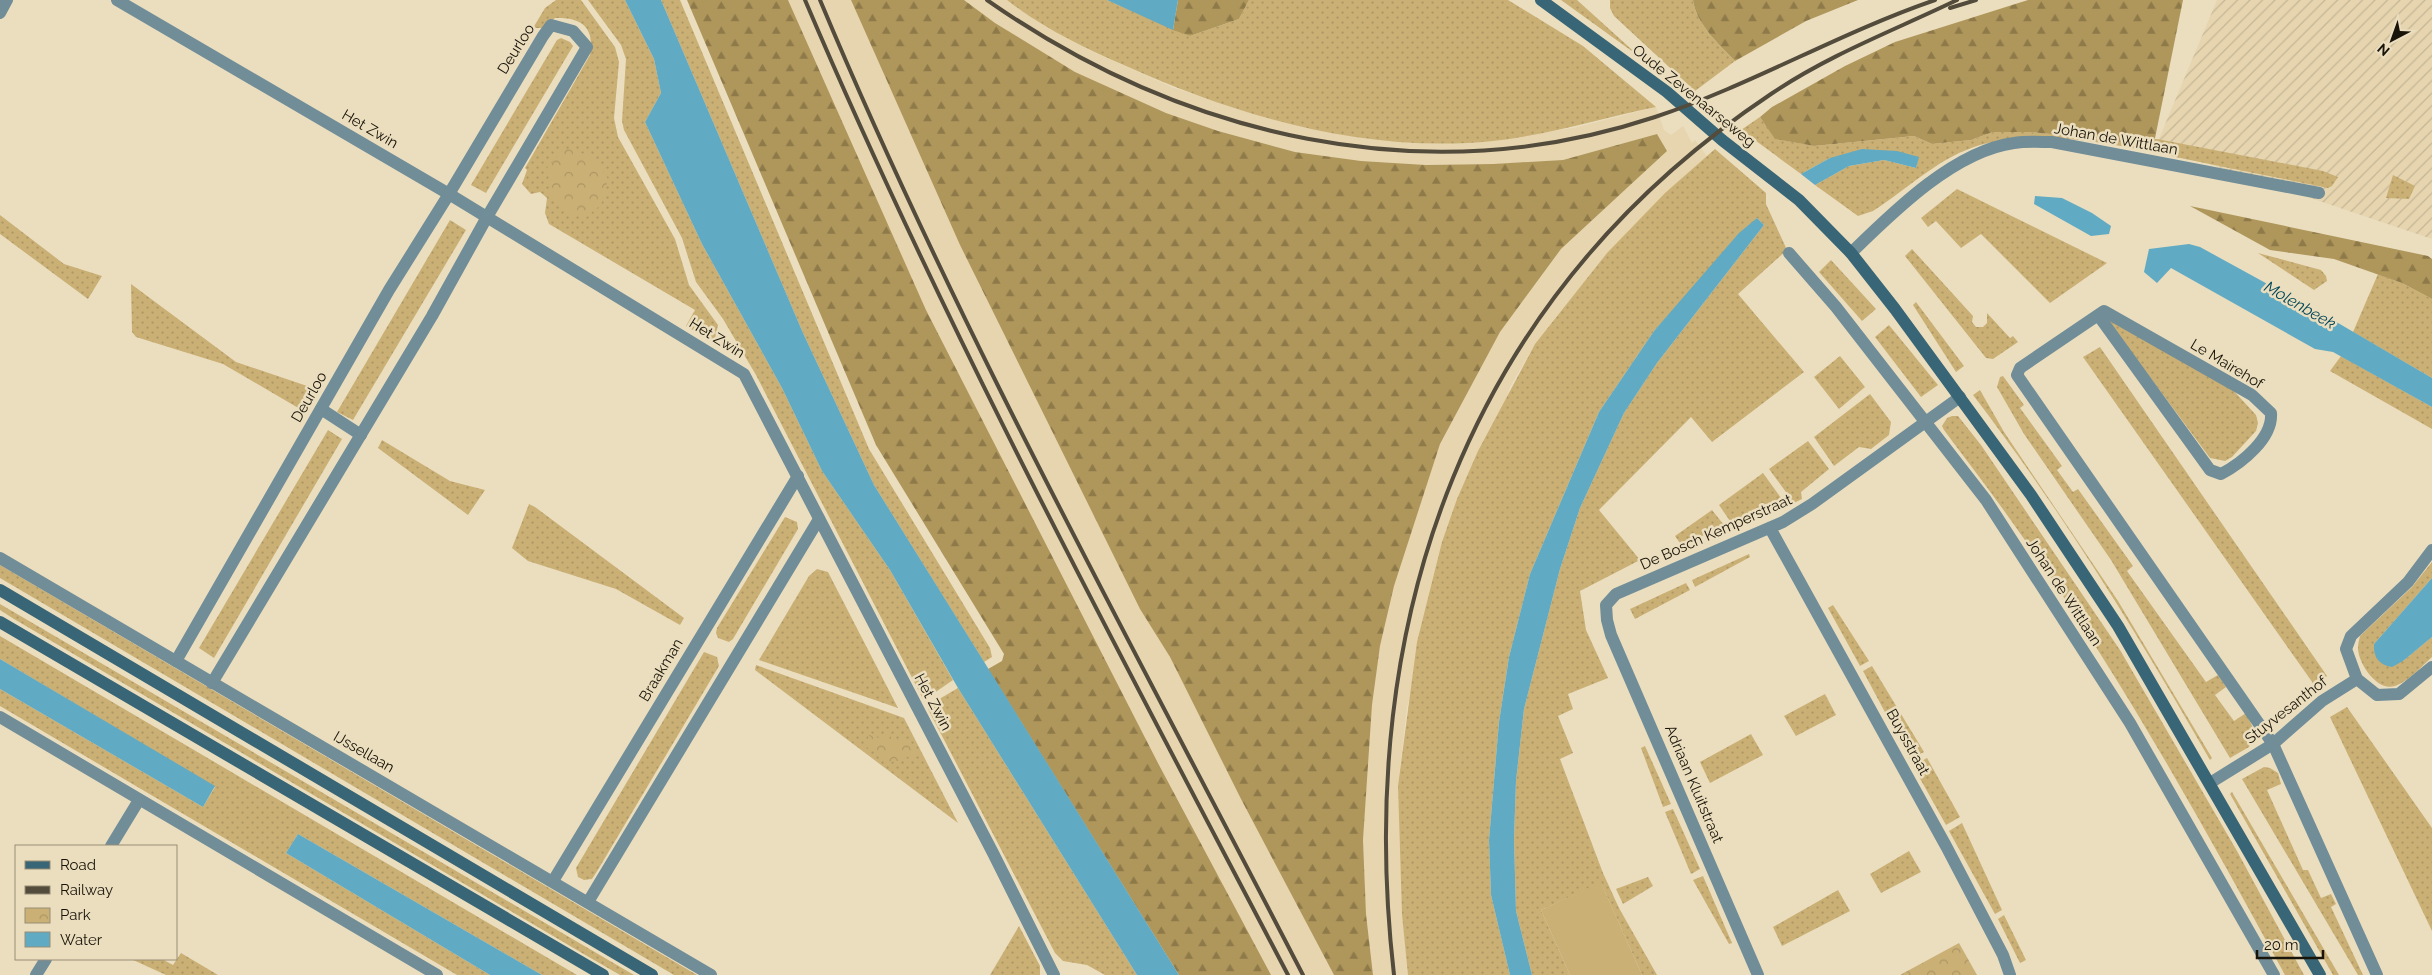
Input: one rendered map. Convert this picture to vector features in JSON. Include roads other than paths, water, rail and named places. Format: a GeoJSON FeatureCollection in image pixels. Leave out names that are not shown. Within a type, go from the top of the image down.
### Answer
{"type":"FeatureCollection","features":[{"type":"Feature","properties":{"kind":"main road","name":"Oude Zevenaarseweg"},"geometry":{"type":"LineString","coordinates":[[1541,0],[1667,92],[1722,140],[1799,200],[1822,224]]}},
{"type":"Feature","properties":{"kind":"main road","name":"Johan de Wittlaan"},"geometry":{"type":"LineString","coordinates":[[1822,224],[1851,252],[1960,397],[2031,495],[2113,618],[2320,975]]}},
{"type":"Feature","properties":{"kind":"main road"},"geometry":{"type":"LineString","coordinates":[[0,590],[652,975]]}},
{"type":"Feature","properties":{"kind":"main road"},"geometry":{"type":"LineString","coordinates":[[0,622],[603,975]]}},
{"type":"Feature","properties":{"kind":"street"},"geometry":{"type":"LineString","coordinates":[[0,13],[8,0]]}},
{"type":"Feature","properties":{"kind":"street","name":"Het Zwin"},"geometry":{"type":"LineString","coordinates":[[117,0],[450,194],[744,374],[993,853],[1053,974]]}},
{"type":"Feature","properties":{"kind":"street","name":"Deurloo"},"geometry":{"type":"LineString","coordinates":[[176,661],[389,290],[450,194],[506,96],[551,25],[573,31],[587,47],[487,217],[432,316],[212,683]]}},
{"type":"Feature","properties":{"kind":"street","name":"Johan de Wittlaan"},"geometry":{"type":"LineString","coordinates":[[1851,252],[1915,194],[1948,171],[1976,155],[2013,143],[2052,142],[2319,193]]}},
{"type":"Feature","properties":{"kind":"street","name":"Johan de Wittlaan"},"geometry":{"type":"LineString","coordinates":[[1789,253],[1836,306],[1986,500],[2130,723],[2274,975]]}},
{"type":"Feature","properties":{"kind":"street","name":"Le Mairehof"},"geometry":{"type":"LineString","coordinates":[[2104,311],[2252,395],[2271,413],[2272,424],[2262,440],[2230,470],[2221,474],[2210,470],[2098,315],[2104,311]]}},
{"type":"Feature","properties":{"kind":"street"},"geometry":{"type":"LineString","coordinates":[[2098,315],[2020,368],[2017,375],[2273,744],[2377,975]]}},
{"type":"Feature","properties":{"kind":"street","name":"De Bosch Kemperstraat"},"geometry":{"type":"LineString","coordinates":[[1606,605],[1616,594],[1742,538],[1770,528],[1812,504],[1960,397]]}},
{"type":"Feature","properties":{"kind":"street"},"geometry":{"type":"LineString","coordinates":[[321,409],[360,434]]}},
{"type":"Feature","properties":{"kind":"street","name":"Braakman"},"geometry":{"type":"LineString","coordinates":[[553,881],[798,476]]}},
{"type":"Feature","properties":{"kind":"street"},"geometry":{"type":"LineString","coordinates":[[588,902],[819,519]]}},
{"type":"Feature","properties":{"kind":"street","name":"Buysstraat"},"geometry":{"type":"LineString","coordinates":[[1770,528],[1946,846],[2003,955],[2010,975]]}},
{"type":"Feature","properties":{"kind":"street"},"geometry":{"type":"LineString","coordinates":[[2432,550],[2408,582],[2351,636],[2346,649],[2357,679],[2377,695],[2400,694],[2432,667]]}},
{"type":"Feature","properties":{"kind":"street","name":"IJssellaan"},"geometry":{"type":"LineString","coordinates":[[0,558],[711,975]]}},
{"type":"Feature","properties":{"kind":"street","name":"Adriaan Kluitstraat"},"geometry":{"type":"LineString","coordinates":[[1606,605],[1611,635],[1758,975]]}},
{"type":"Feature","properties":{"kind":"street","name":"Stuyvesanthof"},"geometry":{"type":"LineString","coordinates":[[2210,783],[2273,744],[2322,701],[2357,679]]}},
{"type":"Feature","properties":{"kind":"street"},"geometry":{"type":"LineString","coordinates":[[0,717],[438,975]]}},
{"type":"Feature","properties":{"kind":"street"},"geometry":{"type":"LineString","coordinates":[[112,845],[139,800]]}},
{"type":"Feature","properties":{"kind":"street"},"geometry":{"type":"LineString","coordinates":[[36,975],[45,960]]}},
{"type":"Feature","properties":{"kind":"water"},"geometry":{"type":"Polygon","coordinates":[[[625,0],[661,0],[803,333],[874,485],[1179,975],[1137,975],[958,688],[890,570],[822,471],[782,388],[702,244],[645,122],[661,93],[654,59],[625,0]]]}},
{"type":"Feature","properties":{"kind":"water"},"geometry":{"type":"Polygon","coordinates":[[[1107,0],[1178,0],[1173,30],[1107,0]]]}},
{"type":"Feature","properties":{"kind":"water"},"geometry":{"type":"Polygon","coordinates":[[[1862,149],[1897,151],[1919,157],[1916,168],[1884,160],[1849,166],[1815,185],[1801,174],[1830,158],[1862,149]]]}},
{"type":"Feature","properties":{"kind":"water"},"geometry":{"type":"Polygon","coordinates":[[[2035,196],[2062,198],[2092,213],[2111,226],[2109,234],[2091,236],[2034,204],[2035,196]]]}},
{"type":"Feature","properties":{"kind":"water"},"geometry":{"type":"Polygon","coordinates":[[[1757,218],[1764,225],[1657,363],[1624,413],[1580,508],[1560,569],[1524,709],[1516,781],[1514,839],[1516,911],[1532,975],[1510,975],[1491,895],[1489,840],[1499,722],[1509,657],[1530,574],[1599,412],[1654,331],[1739,233],[1757,218]]]}},
{"type":"Feature","properties":{"kind":"water","name":"Molenbeek"},"geometry":{"type":"Polygon","coordinates":[[[2189,244],[2200,247],[2333,320],[2432,378],[2432,407],[2333,352],[2315,349],[2171,268],[2157,283],[2144,272],[2149,249],[2189,244]]]}},
{"type":"Feature","properties":{"kind":"water"},"geometry":{"type":"Polygon","coordinates":[[[2432,578],[2432,637],[2403,661],[2392,667],[2380,662],[2375,653],[2374,644],[2432,578]]]}},
{"type":"Feature","properties":{"kind":"water"},"geometry":{"type":"Polygon","coordinates":[[[0,659],[215,786],[203,807],[0,689],[0,659]]]}},
{"type":"Feature","properties":{"kind":"water"},"geometry":{"type":"Polygon","coordinates":[[[298,834],[542,975],[490,975],[286,853],[298,834]]]}},
{"type":"Feature","properties":{"kind":"railway"},"geometry":{"type":"LineString","coordinates":[[805,0],[860,125],[976,371],[1099,614],[1288,975]]}},
{"type":"Feature","properties":{"kind":"railway"},"geometry":{"type":"LineString","coordinates":[[820,0],[874,125],[991,371],[1114,613],[1303,975]]}},
{"type":"Feature","properties":{"kind":"railway"},"geometry":{"type":"LineString","coordinates":[[987,0],[1062,48],[1141,87],[1223,118],[1308,139],[1393,150],[1480,150],[1568,140],[1655,117],[1726,90],[1864,28],[1935,0]]}},
{"type":"Feature","properties":{"kind":"railway"},"geometry":{"type":"LineString","coordinates":[[1394,975],[1386,844],[1393,716],[1415,594],[1453,478],[1507,368],[1578,267],[1666,176],[1771,94],[1793,80],[1863,43],[1957,0]]}},
{"type":"Feature","properties":{"kind":"railway"},"geometry":{"type":"LineString","coordinates":[[1950,8],[1976,0]]}}]}
